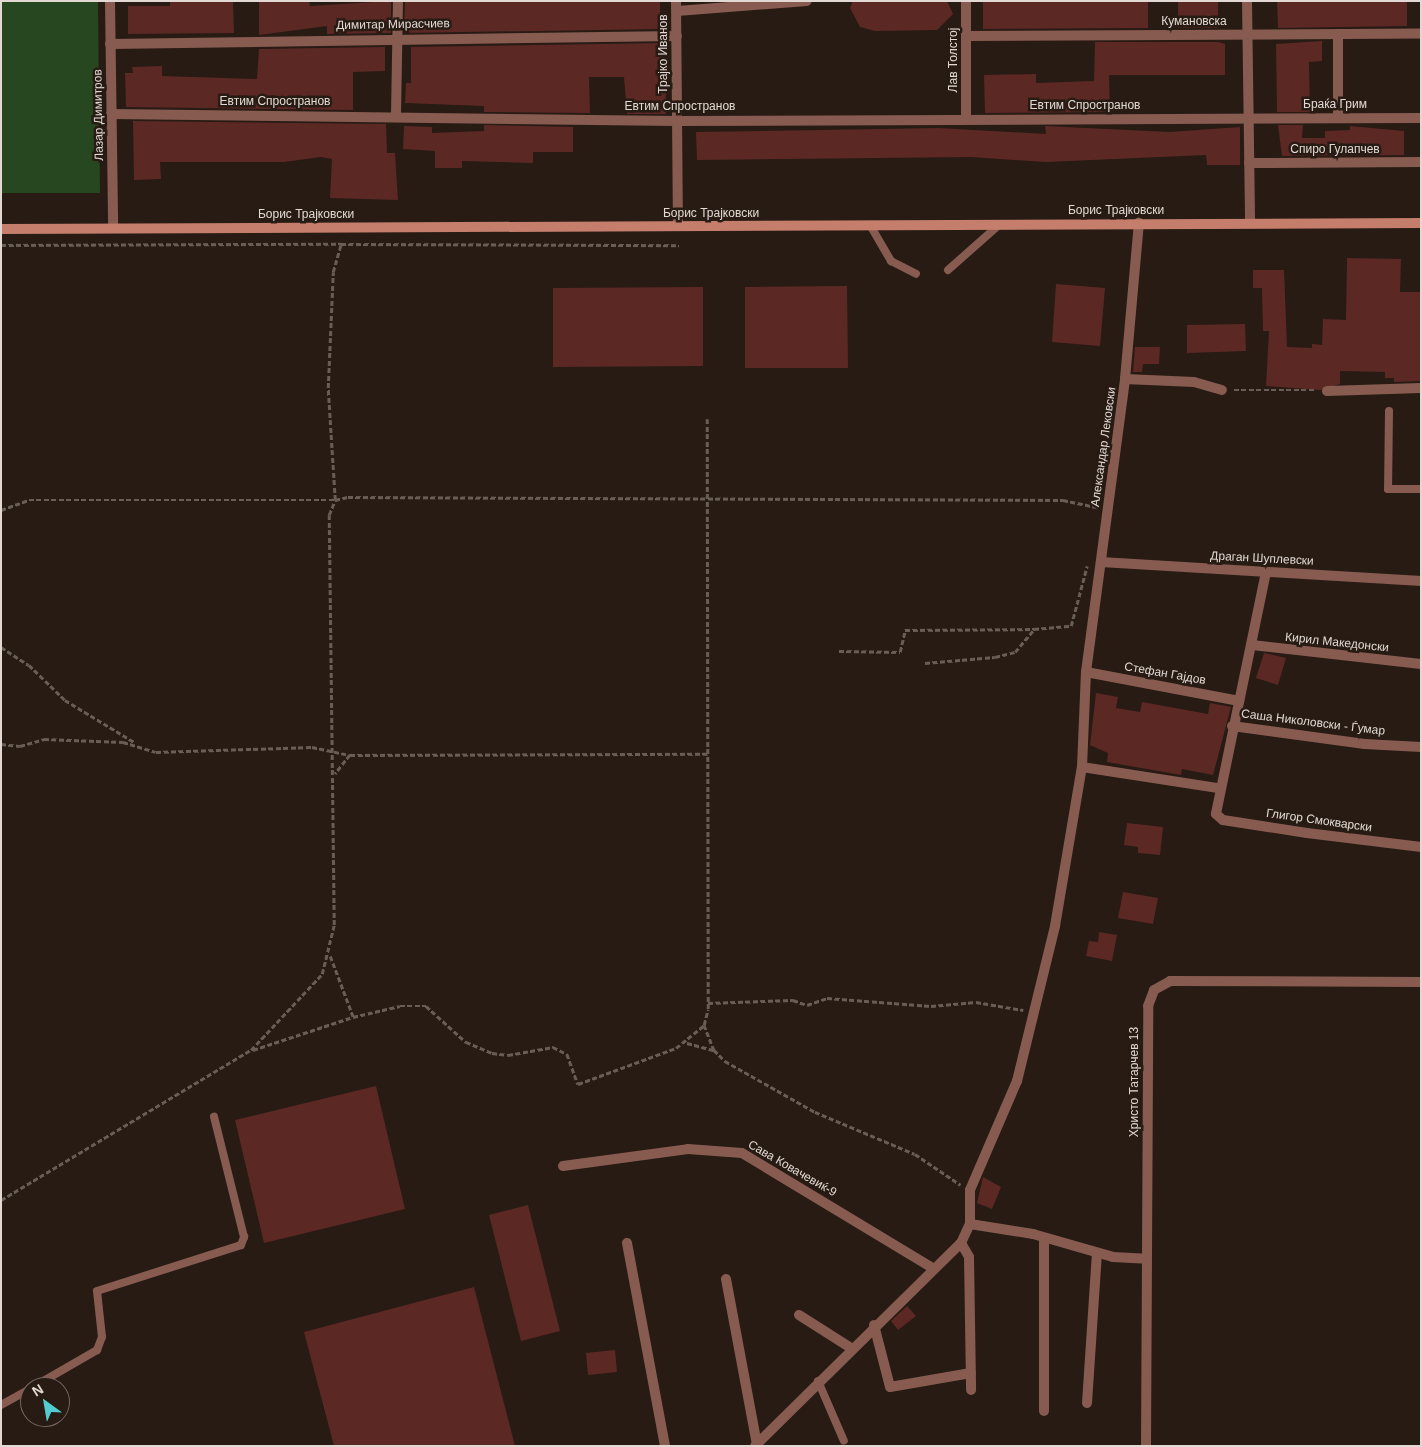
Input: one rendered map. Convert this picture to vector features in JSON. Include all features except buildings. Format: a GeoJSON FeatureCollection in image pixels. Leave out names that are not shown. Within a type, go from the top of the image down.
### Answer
{"type":"FeatureCollection","features":[{"type":"Feature","properties":{"kind":"street","name":"Лазар Димитров"},"geometry":{"type":"LineString","coordinates":[[110,1],[112,228]]}},
{"type":"Feature","properties":{"kind":"street"},"geometry":{"type":"LineString","coordinates":[[396,115],[398,1]]}},
{"type":"Feature","properties":{"kind":"street"},"geometry":{"type":"LineString","coordinates":[[676,6],[806,1]]}},
{"type":"Feature","properties":{"kind":"street","name":"Лав Толстој"},"geometry":{"type":"LineString","coordinates":[[966,1],[966,119]]}},
{"type":"Feature","properties":{"kind":"street"},"geometry":{"type":"LineString","coordinates":[[1247,1],[1250,223]]}},
{"type":"Feature","properties":{"kind":"street","name":"Трајко Иванов"},"geometry":{"type":"LineString","coordinates":[[676,6],[678,226]]}},
{"type":"Feature","properties":{"kind":"street"},"geometry":{"type":"LineString","coordinates":[[1338,34],[1338,117]]}},
{"type":"Feature","properties":{"kind":"street","name":"Кумановска"},"geometry":{"type":"LineString","coordinates":[[967,36],[1421,34]]}},
{"type":"Feature","properties":{"kind":"street","name":"Димитар Мирасчиев"},"geometry":{"type":"LineString","coordinates":[[110,44],[397,37],[677,36]]}},
{"type":"Feature","properties":{"kind":"street","name":"Евтим Спространов"},"geometry":{"type":"LineString","coordinates":[[111,114],[396,115],[677,121],[1249,117]]}},
{"type":"Feature","properties":{"kind":"street","name":"Браќа Грим"},"geometry":{"type":"LineString","coordinates":[[1249,117],[1421,118]]}},
{"type":"Feature","properties":{"kind":"street","name":"Спиро Гулапчев"},"geometry":{"type":"LineString","coordinates":[[1249,163],[1421,162]]}},
{"type":"Feature","properties":{"kind":"street","name":"Борис Трајковски"},"geometry":{"type":"LineString","coordinates":[[1,229],[1421,223]]}},
{"type":"Feature","properties":{"kind":"street","name":"Александар Лековски"},"geometry":{"type":"LineString","coordinates":[[970,1190],[1017,1082],[1055,926],[1066,850],[1082,766],[1086,672],[1125,379],[1139,224]]}},
{"type":"Feature","properties":{"kind":"street"},"geometry":{"type":"LineString","coordinates":[[1125,379],[1194,382],[1222,390]]}},
{"type":"Feature","properties":{"kind":"street"},"geometry":{"type":"LineString","coordinates":[[1327,391],[1421,388]]}},
{"type":"Feature","properties":{"kind":"street","name":"Драган Шуплевски"},"geometry":{"type":"LineString","coordinates":[[1101,562],[1421,581]]}},
{"type":"Feature","properties":{"kind":"street"},"geometry":{"type":"LineString","coordinates":[[1082,766],[1218,788],[1252,645],[1266,572]]}},
{"type":"Feature","properties":{"kind":"street","name":"Кирил Македонски"},"geometry":{"type":"LineString","coordinates":[[1252,645],[1421,664]]}},
{"type":"Feature","properties":{"kind":"street","name":"Стефан Гајдов"},"geometry":{"type":"LineString","coordinates":[[1086,672],[1239,701]]}},
{"type":"Feature","properties":{"kind":"street","name":"Саша Николовски - Ѓумар"},"geometry":{"type":"LineString","coordinates":[[1232,726],[1357,743],[1421,746]]}},
{"type":"Feature","properties":{"kind":"street","name":"Глигор Смокварски"},"geometry":{"type":"LineString","coordinates":[[1218,788],[1216,814],[1223,820],[1307,834],[1421,847]]}},
{"type":"Feature","properties":{"kind":"street","name":"Христо Татарчев 13"},"geometry":{"type":"LineString","coordinates":[[1146,1446],[1148,1006],[1154,990],[1170,981],[1421,982]]}},
{"type":"Feature","properties":{"kind":"street","name":"Сава Ковачевиќ-9"},"geometry":{"type":"LineString","coordinates":[[563,1166],[688,1149],[742,1153],[933,1268]]}},
{"type":"Feature","properties":{"kind":"street"},"geometry":{"type":"LineString","coordinates":[[756,1445],[874,1325],[961,1243],[970,1224],[970,1190]]}},
{"type":"Feature","properties":{"kind":"street"},"geometry":{"type":"LineString","coordinates":[[970,1224],[1044,1238],[1097,1253],[1146,1259]]}},
{"type":"Feature","properties":{"kind":"street"},"geometry":{"type":"LineString","coordinates":[[1044,1238],[1044,1411]]}},
{"type":"Feature","properties":{"kind":"street"},"geometry":{"type":"LineString","coordinates":[[627,1243],[664,1446]]}},
{"type":"Feature","properties":{"kind":"street"},"geometry":{"type":"LineString","coordinates":[[961,1243],[968,1257],[970,1390]]}},
{"type":"Feature","properties":{"kind":"street"},"geometry":{"type":"LineString","coordinates":[[1087,1403],[1097,1253]]}},
{"type":"Feature","properties":{"kind":"street"},"geometry":{"type":"LineString","coordinates":[[726,1279],[756,1445]]}},
{"type":"Feature","properties":{"kind":"street"},"geometry":{"type":"LineString","coordinates":[[800,1316],[851,1348]]}},
{"type":"Feature","properties":{"kind":"street"},"geometry":{"type":"LineString","coordinates":[[874,1325],[890,1387],[971,1373]]}},
{"type":"Feature","properties":{"kind":"lane"},"geometry":{"type":"LineString","coordinates":[[948,270],[1000,224]]}},
{"type":"Feature","properties":{"kind":"lane"},"geometry":{"type":"LineString","coordinates":[[870,225],[891,261],[916,274]]}},
{"type":"Feature","properties":{"kind":"lane"},"geometry":{"type":"LineString","coordinates":[[1389,411],[1388,489],[1421,489]]}},
{"type":"Feature","properties":{"kind":"lane"},"geometry":{"type":"LineString","coordinates":[[50,1377],[97,1350],[102,1337],[97,1291],[242,1245],[244,1237],[214,1116]]}},
{"type":"Feature","properties":{"kind":"lane"},"geometry":{"type":"LineString","coordinates":[[818,1381],[844,1441]]}},
{"type":"Feature","properties":{"kind":"lane"},"geometry":{"type":"LineString","coordinates":[[1,1405],[20,1394]]}},
{"type":"Feature","properties":{"kind":"path"},"geometry":{"type":"LineString","coordinates":[[251,1050],[322,974],[330,955],[334,925],[334,752],[329,515],[335,500],[328,388],[333,272],[341,244]]}},
{"type":"Feature","properties":{"kind":"path"},"geometry":{"type":"LineString","coordinates":[[1,245],[679,245]]}},
{"type":"Feature","properties":{"kind":"path"},"geometry":{"type":"LineString","coordinates":[[1222,390],[1327,391]]}},
{"type":"Feature","properties":{"kind":"path"},"geometry":{"type":"LineString","coordinates":[[707,419],[708,1003],[704,1025],[714,1050],[725,1061],[816,1112],[915,1154],[970,1190]]}},
{"type":"Feature","properties":{"kind":"path"},"geometry":{"type":"LineString","coordinates":[[1,510],[29,500],[312,497],[335,500],[1063,500],[1108,512]]}},
{"type":"Feature","properties":{"kind":"path"},"geometry":{"type":"LineString","coordinates":[[839,651],[900,652],[905,630],[1034,629],[1071,626],[1079,612],[1083,573],[1090,562],[1101,562]]}},
{"type":"Feature","properties":{"kind":"path"},"geometry":{"type":"LineString","coordinates":[[925,663],[1016,652],[1034,629]]}},
{"type":"Feature","properties":{"kind":"path"},"geometry":{"type":"LineString","coordinates":[[1,647],[29,665],[65,700],[156,752],[249,746],[334,752],[350,755],[708,754]]}},
{"type":"Feature","properties":{"kind":"path"},"geometry":{"type":"LineString","coordinates":[[1,744],[20,746],[44,739],[138,743]]}},
{"type":"Feature","properties":{"kind":"path"},"geometry":{"type":"LineString","coordinates":[[334,775],[350,755]]}},
{"type":"Feature","properties":{"kind":"path"},"geometry":{"type":"LineString","coordinates":[[330,955],[353,1017]]}},
{"type":"Feature","properties":{"kind":"path"},"geometry":{"type":"LineString","coordinates":[[708,1003],[793,1000],[807,1005],[827,998],[931,1006],[976,1002],[1035,1012]]}},
{"type":"Feature","properties":{"kind":"path"},"geometry":{"type":"LineString","coordinates":[[1,1200],[251,1050],[353,1017],[392,1007],[426,1006],[466,1042],[492,1053],[508,1055],[553,1047],[567,1054],[578,1084],[686,1042],[704,1025]]}},
{"type":"Feature","properties":{"kind":"path"},"geometry":{"type":"LineString","coordinates":[[686,1042],[714,1050]]}},
{"type":"Feature","properties":{"kind":"green space"},"geometry":{"type":"Polygon","coordinates":[[[1,1],[98,1],[100,193],[1,193],[1,1]]]}}]}
